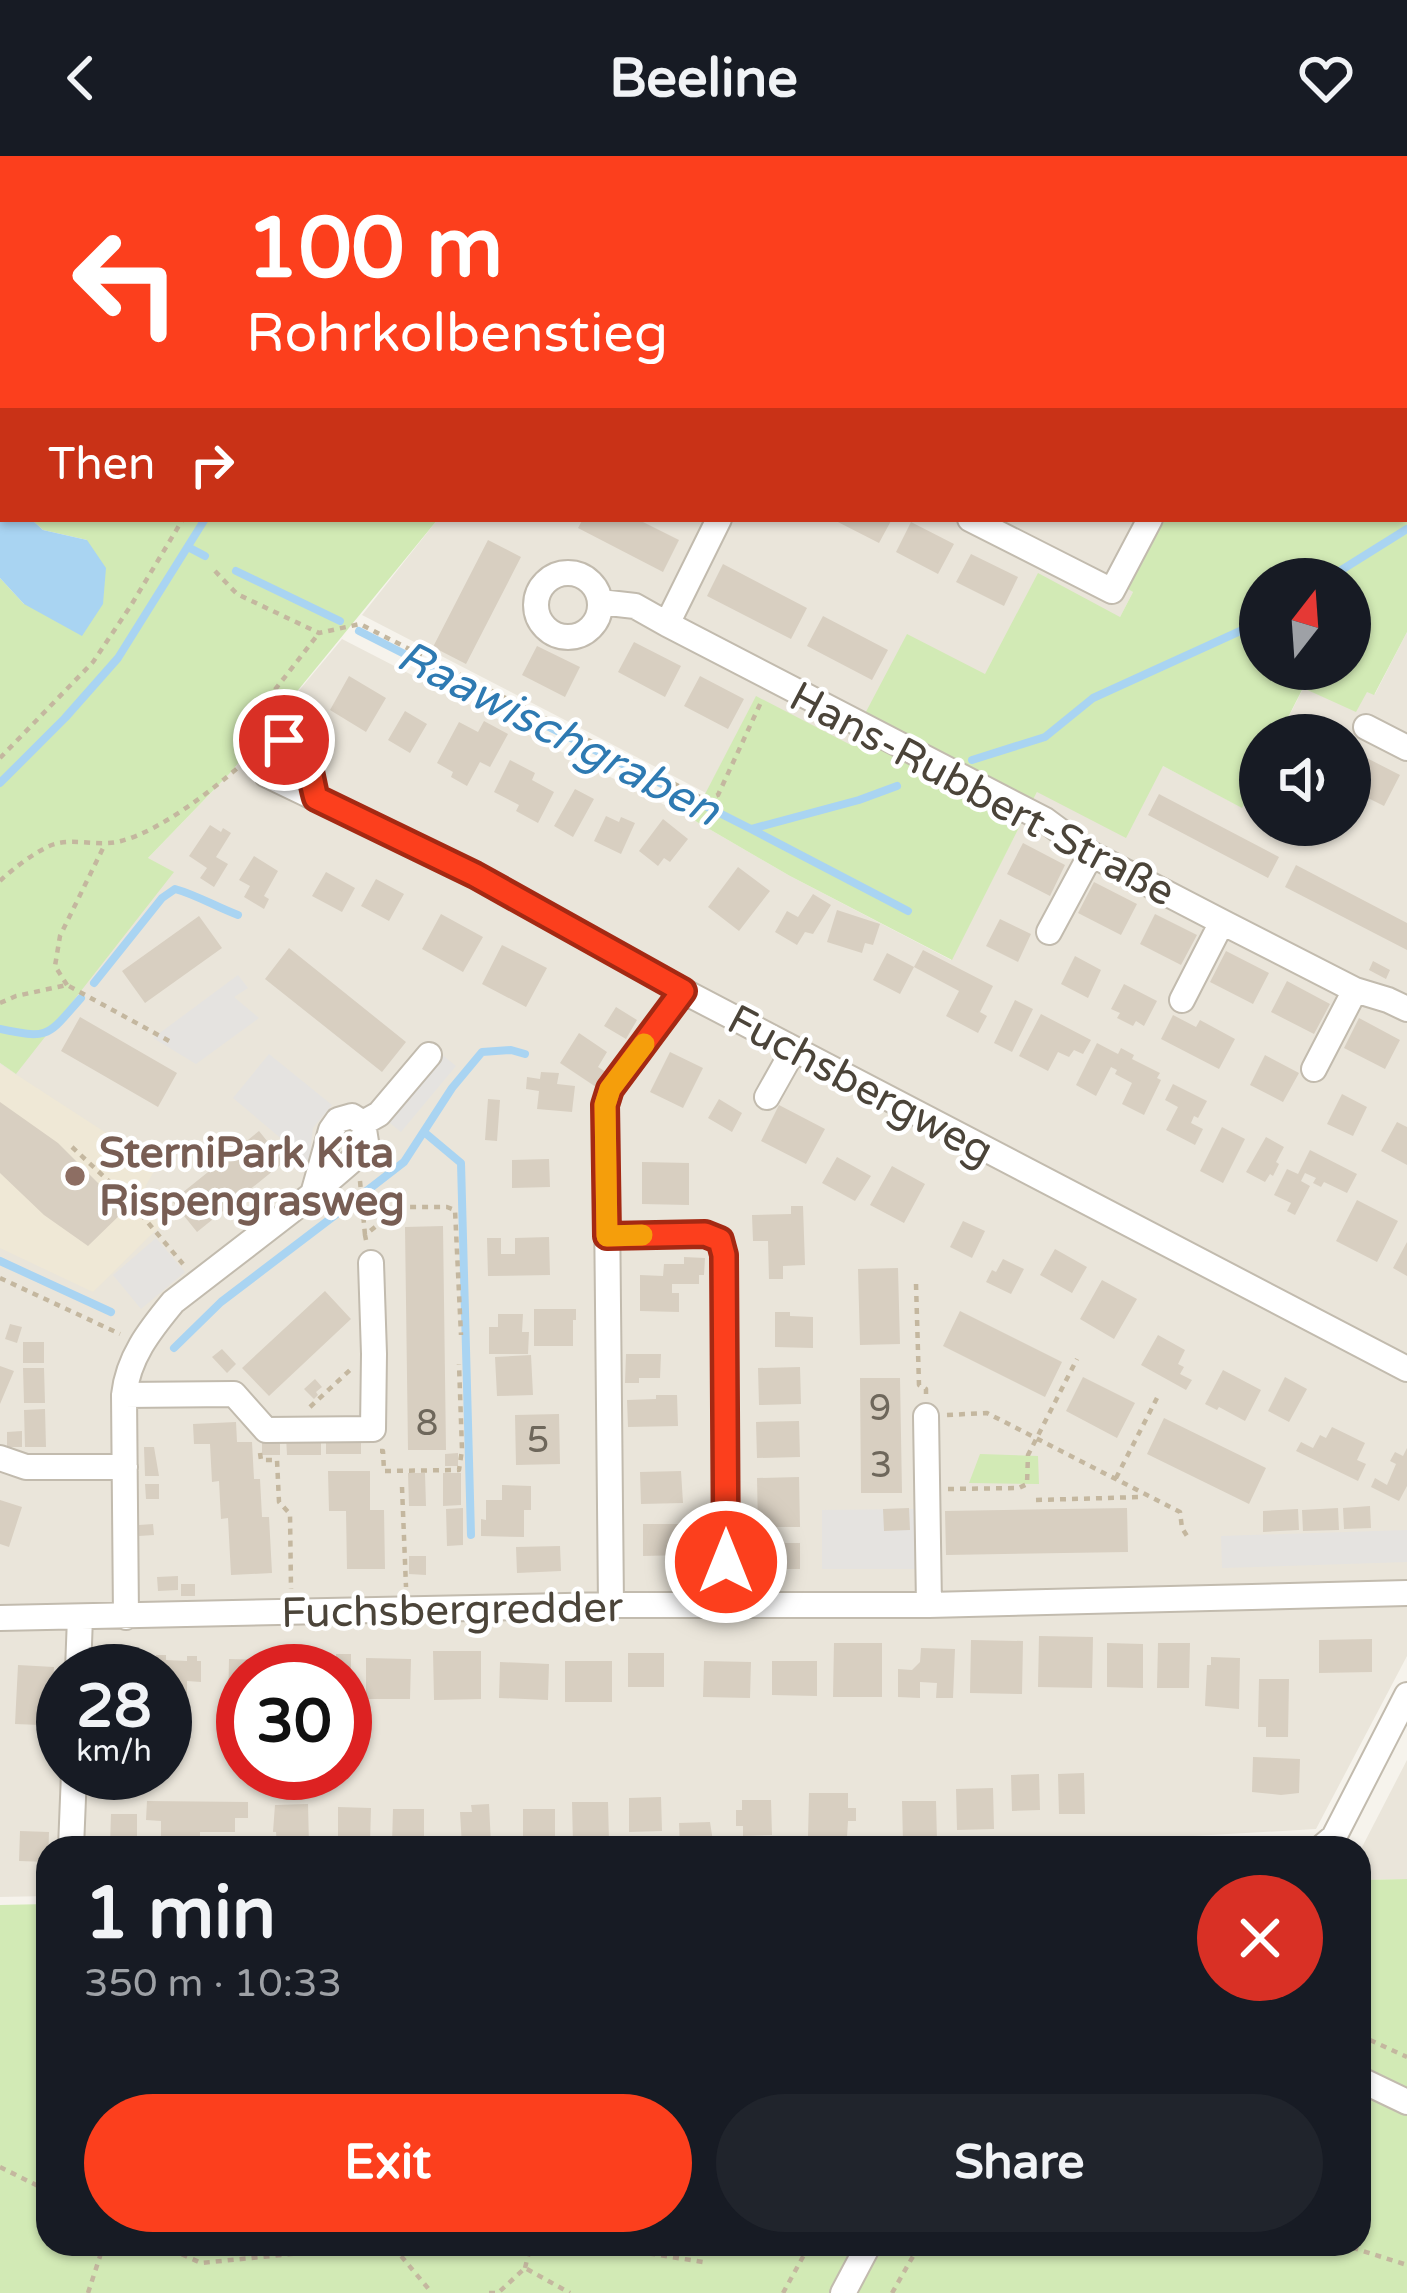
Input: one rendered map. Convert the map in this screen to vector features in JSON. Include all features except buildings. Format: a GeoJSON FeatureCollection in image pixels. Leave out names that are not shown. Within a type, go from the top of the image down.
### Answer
{"type":"FeatureCollection","features":[{"type":"Feature","properties":{"kind":"street"},"geometry":{"type":"LineString","coordinates":[[667,624],[718,522]]}},
{"type":"Feature","properties":{"kind":"street"},"geometry":{"type":"LineString","coordinates":[[976,522],[1112,591],[1148,522]]}},
{"type":"Feature","properties":{"kind":"street","name":"Hans-Rubbert-Straße"},"geometry":{"type":"LineString","coordinates":[[600,602],[634,606],[1045,820],[1091,854],[1355,990],[1407,1010]]}},
{"type":"Feature","properties":{"kind":"street"},"geometry":{"type":"LineString","coordinates":[[1371,730],[1407,748]]}},
{"type":"Feature","properties":{"kind":"street"},"geometry":{"type":"LineString","coordinates":[[264,745],[284,740],[299,745],[306,754],[316,798]]}},
{"type":"Feature","properties":{"kind":"street","name":"Fuchsbergweg"},"geometry":{"type":"LineString","coordinates":[[264,745],[267,775],[475,875],[683,991],[1407,1369]]}},
{"type":"Feature","properties":{"kind":"street"},"geometry":{"type":"LineString","coordinates":[[1049,932],[1091,854]]}},
{"type":"Feature","properties":{"kind":"street"},"geometry":{"type":"LineString","coordinates":[[1182,1000],[1222,922]]}},
{"type":"Feature","properties":{"kind":"street"},"geometry":{"type":"LineString","coordinates":[[1314,1069],[1355,990]]}},
{"type":"Feature","properties":{"kind":"street"},"geometry":{"type":"LineString","coordinates":[[611,1605],[605,1105],[610,1089],[683,991]]}},
{"type":"Feature","properties":{"kind":"street"},"geometry":{"type":"LineString","coordinates":[[767,1097],[794,1049]]}},
{"type":"Feature","properties":{"kind":"street"},"geometry":{"type":"LineString","coordinates":[[363,1124],[379,1114],[429,1055]]}},
{"type":"Feature","properties":{"kind":"street"},"geometry":{"type":"LineString","coordinates":[[126,1617],[126,1376],[141,1344],[173,1303],[313,1194],[363,1151],[363,1124],[352,1116],[338,1120],[331,1130],[313,1194]]}},
{"type":"Feature","properties":{"kind":"street"},"geometry":{"type":"LineString","coordinates":[[607,1236],[705,1234],[720,1240],[724,1255],[726,1606]]}},
{"type":"Feature","properties":{"kind":"street"},"geometry":{"type":"LineString","coordinates":[[124,1395],[234,1394],[266,1430],[373,1429],[371,1263]]}},
{"type":"Feature","properties":{"kind":"street"},"geometry":{"type":"LineString","coordinates":[[926,1416],[929,1605]]}},
{"type":"Feature","properties":{"kind":"street"},"geometry":{"type":"LineString","coordinates":[[0,1458],[26,1467],[125,1467]]}},
{"type":"Feature","properties":{"kind":"street","name":"Fuchsbergredder"},"geometry":{"type":"LineString","coordinates":[[0,1618],[1407,1593]]}},
{"type":"Feature","properties":{"kind":"street"},"geometry":{"type":"LineString","coordinates":[[79,1644],[80,1617]]}},
{"type":"Feature","properties":{"kind":"street"},"geometry":{"type":"LineString","coordinates":[[1335,1836],[1407,1695]]}},
{"type":"Feature","properties":{"kind":"street"},"geometry":{"type":"LineString","coordinates":[[71,1836],[73,1800]]}},
{"type":"Feature","properties":{"kind":"street"},"geometry":{"type":"LineString","coordinates":[[1371,2085],[1407,2102]]}},
{"type":"Feature","properties":{"kind":"street"},"geometry":{"type":"LineString","coordinates":[[843,2293],[863,2256]]}},
{"type":"Feature","properties":{"kind":"path"},"geometry":{"type":"LineString","coordinates":[[0,758],[93,662],[181,522]]}},
{"type":"Feature","properties":{"kind":"path"},"geometry":{"type":"LineString","coordinates":[[215,571],[237,593],[319,633],[360,624],[706,800],[718,795],[772,679]]}},
{"type":"Feature","properties":{"kind":"path"},"geometry":{"type":"LineString","coordinates":[[0,881],[54,844],[124,841],[180,812],[239,767],[264,745],[269,733],[267,700],[319,633]]}},
{"type":"Feature","properties":{"kind":"path"},"geometry":{"type":"LineString","coordinates":[[105,844],[60,935],[55,966],[67,985],[171,1042]]}},
{"type":"Feature","properties":{"kind":"path"},"geometry":{"type":"LineString","coordinates":[[0,1003],[67,985]]}},
{"type":"Feature","properties":{"kind":"path"},"geometry":{"type":"LineString","coordinates":[[72,1147],[128,1199],[199,1282]]}},
{"type":"Feature","properties":{"kind":"path"},"geometry":{"type":"LineString","coordinates":[[363,1151],[369,1162],[360,1177],[371,1263]]}},
{"type":"Feature","properties":{"kind":"path"},"geometry":{"type":"LineString","coordinates":[[365,1235],[400,1208],[454,1210],[460,1335]]}},
{"type":"Feature","properties":{"kind":"path"},"geometry":{"type":"LineString","coordinates":[[0,1277],[141,1344]]}},
{"type":"Feature","properties":{"kind":"path"},"geometry":{"type":"LineString","coordinates":[[916,1284],[919,1384],[926,1389],[926,1416],[987,1413],[1180,1512],[1187,1536]]}},
{"type":"Feature","properties":{"kind":"path"},"geometry":{"type":"LineString","coordinates":[[291,1430],[368,1353],[374,1354]]}},
{"type":"Feature","properties":{"kind":"path"},"geometry":{"type":"LineString","coordinates":[[927,1490],[1027,1484],[1028,1456],[1077,1359]]}},
{"type":"Feature","properties":{"kind":"path"},"geometry":{"type":"LineString","coordinates":[[373,1429],[384,1471],[459,1470],[459,1364]]}},
{"type":"Feature","properties":{"kind":"path"},"geometry":{"type":"LineString","coordinates":[[1115,1480],[1157,1398]]}},
{"type":"Feature","properties":{"kind":"path"},"geometry":{"type":"LineString","coordinates":[[257,1421],[261,1460],[277,1460],[279,1502],[290,1514],[292,1613]]}},
{"type":"Feature","properties":{"kind":"path"},"geometry":{"type":"LineString","coordinates":[[402,1487],[407,1610]]}},
{"type":"Feature","properties":{"kind":"path"},"geometry":{"type":"LineString","coordinates":[[1036,1500],[1147,1497]]}},
{"type":"Feature","properties":{"kind":"path"},"geometry":{"type":"LineString","coordinates":[[1371,2040],[1406,2055]]}},
{"type":"Feature","properties":{"kind":"path"},"geometry":{"type":"LineString","coordinates":[[0,2167],[36,2185]]}},
{"type":"Feature","properties":{"kind":"path"},"geometry":{"type":"LineString","coordinates":[[1371,2254],[1407,2265]]}},
{"type":"Feature","properties":{"kind":"path"},"geometry":{"type":"LineString","coordinates":[[88,2293],[100,2256]]}},
{"type":"Feature","properties":{"kind":"path"},"geometry":{"type":"LineString","coordinates":[[186,2256],[201,2263],[271,2256]]}},
{"type":"Feature","properties":{"kind":"path"},"geometry":{"type":"LineString","coordinates":[[401,2256],[432,2293]]}},
{"type":"Feature","properties":{"kind":"path"},"geometry":{"type":"LineString","coordinates":[[489,2293],[498,2293],[525,2268],[528,2256]]}},
{"type":"Feature","properties":{"kind":"path"},"geometry":{"type":"LineString","coordinates":[[665,2256],[703,2262]]}},
{"type":"Feature","properties":{"kind":"path"},"geometry":{"type":"LineString","coordinates":[[783,2293],[803,2256]]}},
{"type":"Feature","properties":{"kind":"path"},"geometry":{"type":"LineString","coordinates":[[892,2293],[913,2256]]}},
{"type":"Feature","properties":{"kind":"path"},"geometry":{"type":"LineString","coordinates":[[525,2268],[570,2293]]}},
{"type":"Feature","properties":{"kind":"shaded area"},"geometry":{"type":"Polygon","coordinates":[[[436,522],[1163,522],[1128,588],[1133,592],[1120,617],[985,674],[849,745],[756,697],[706,793],[362,615],[436,522]]]}},
{"type":"Feature","properties":{"kind":"shaded area"},"geometry":{"type":"Polygon","coordinates":[[[1407,632],[1407,1656],[1316,1829],[1194,1836],[36,1836],[36,1896],[0,1897],[0,1063],[15,1073],[173,872],[147,859],[231,772],[342,639],[692,819],[951,960],[1037,792],[1163,766],[1239,806],[1239,846],[1371,846],[1371,714],[1290,714],[1302,690],[1375,694],[1407,632]]]}},
{"type":"Feature","properties":{"kind":"shaded area"},"geometry":{"type":"Polygon","coordinates":[[[238,975],[248,988],[234,997],[259,1018],[196,1064],[153,1038],[238,975]]]}},
{"type":"Feature","properties":{"kind":"shaded area"},"geometry":{"type":"Polygon","coordinates":[[[429,1044],[456,1066],[401,1132],[374,1110],[429,1044]]]}},
{"type":"Feature","properties":{"kind":"shaded area"},"geometry":{"type":"Polygon","coordinates":[[[269,1054],[332,1105],[313,1128],[309,1162],[233,1098],[269,1054]]]}},
{"type":"Feature","properties":{"kind":"shaded area","name":"SterniPark Kita Rispengrasweg"},"geometry":{"type":"Polygon","coordinates":[[[0,1064],[157,1166],[145,1187],[171,1219],[93,1292],[0,1248],[0,1064]]]}},
{"type":"Feature","properties":{"kind":"shaded area"},"geometry":{"type":"Polygon","coordinates":[[[156,1238],[185,1272],[141,1309],[113,1275],[156,1238]]]}},
{"type":"Feature","properties":{"kind":"shaded area"},"geometry":{"type":"Polygon","coordinates":[[[914,1509],[915,1569],[822,1569],[822,1510],[914,1509]]]}},
{"type":"Feature","properties":{"kind":"shaded area"},"geometry":{"type":"Polygon","coordinates":[[[1407,1530],[1407,1562],[1222,1568],[1221,1536],[1407,1530]]]}},
{"type":"Feature","properties":{"kind":"shaded area"},"geometry":{"type":"Polygon","coordinates":[[[1407,1760],[1407,1879],[1371,1880],[1368,1836],[1407,1760]]]}},
{"type":"Feature","properties":{"kind":"green space"},"geometry":{"type":"Polygon","coordinates":[[[34,522],[436,522],[231,772],[148,858],[174,872],[16,1074],[0,1063],[0,578],[24,604],[87,540],[43,530],[34,522]]]}},
{"type":"Feature","properties":{"kind":"green space"},"geometry":{"type":"Polygon","coordinates":[[[1163,522],[1407,522],[1407,632],[1374,695],[1367,692],[1356,712],[1307,690],[1371,690],[1371,558],[1239,558],[1239,690],[1302,690],[1290,714],[1239,714],[1239,806],[1163,766],[1126,838],[1037,792],[952,960],[692,819],[756,696],[849,744],[907,634],[985,674],[1038,573],[1120,617],[1133,592],[1128,589],[1163,522]]]}},
{"type":"Feature","properties":{"kind":"green space"},"geometry":{"type":"Polygon","coordinates":[[[980,1454],[1038,1456],[1039,1484],[969,1483],[980,1454]]]}},
{"type":"Feature","properties":{"kind":"green space"},"geometry":{"type":"Polygon","coordinates":[[[1407,1879],[1407,2293],[0,2293],[0,1905],[36,1904],[36,2256],[1371,2256],[1371,1880],[1407,1879]]]}},
{"type":"Feature","properties":{"kind":"water"},"geometry":{"type":"Polygon","coordinates":[[[0,522],[34,522],[43,530],[87,540],[106,568],[103,604],[82,636],[24,604],[0,578],[0,522]]]}},
{"type":"Feature","properties":{"kind":"waterway"},"geometry":{"type":"LineString","coordinates":[[0,783],[118,658],[203,522]]}},
{"type":"Feature","properties":{"kind":"waterway","name":"Raawischgraben"},"geometry":{"type":"LineString","coordinates":[[1361,558],[1407,529]]}},
{"type":"Feature","properties":{"kind":"waterway","name":"Raawischgraben"},"geometry":{"type":"LineString","coordinates":[[188,547],[205,556]]}},
{"type":"Feature","properties":{"kind":"waterway","name":"Raawischgraben"},"geometry":{"type":"LineString","coordinates":[[236,571],[340,621]]}},
{"type":"Feature","properties":{"kind":"waterway","name":"Raawischgraben"},"geometry":{"type":"LineString","coordinates":[[359,631],[751,829],[897,786]]}},
{"type":"Feature","properties":{"kind":"waterway","name":"Raawischgraben"},"geometry":{"type":"LineString","coordinates":[[972,760],[1045,737],[1093,698],[1239,632]]}},
{"type":"Feature","properties":{"kind":"waterway"},"geometry":{"type":"LineString","coordinates":[[751,829],[908,911]]}},
{"type":"Feature","properties":{"kind":"waterway"},"geometry":{"type":"LineString","coordinates":[[94,983],[162,898],[175,889],[238,915]]}},
{"type":"Feature","properties":{"kind":"waterway"},"geometry":{"type":"LineString","coordinates":[[0,1029],[47,1032],[81,998]]}},
{"type":"Feature","properties":{"kind":"waterway"},"geometry":{"type":"LineString","coordinates":[[364,1193],[404,1162],[452,1088],[482,1052],[525,1054]]}},
{"type":"Feature","properties":{"kind":"waterway"},"geometry":{"type":"LineString","coordinates":[[424,1132],[461,1163],[471,1535]]}},
{"type":"Feature","properties":{"kind":"waterway"},"geometry":{"type":"LineString","coordinates":[[174,1348],[221,1302],[359,1197]]}},
{"type":"Feature","properties":{"kind":"waterway"},"geometry":{"type":"LineString","coordinates":[[0,1261],[111,1312]]}},
{"type":"Feature","properties":{"kind":"slow traffic"},"geometry":{"type":"LineString","coordinates":[[642,1235],[607,1236],[605,1105],[610,1089],[644,1044]]}},
{"type":"Feature","properties":{"kind":"place","name":"SterniPark Kita Rispengrasweg"},"geometry":{"type":"Point","coordinates":[75,1176]}},
{"type":"Feature","properties":{"kind":"route"},"geometry":{"type":"LineString","coordinates":[[284,740],[295,742],[306,754],[316,798],[475,875],[683,991],[610,1089],[605,1105],[607,1236],[705,1234],[720,1240],[724,1255],[726,1562]]}}]}
